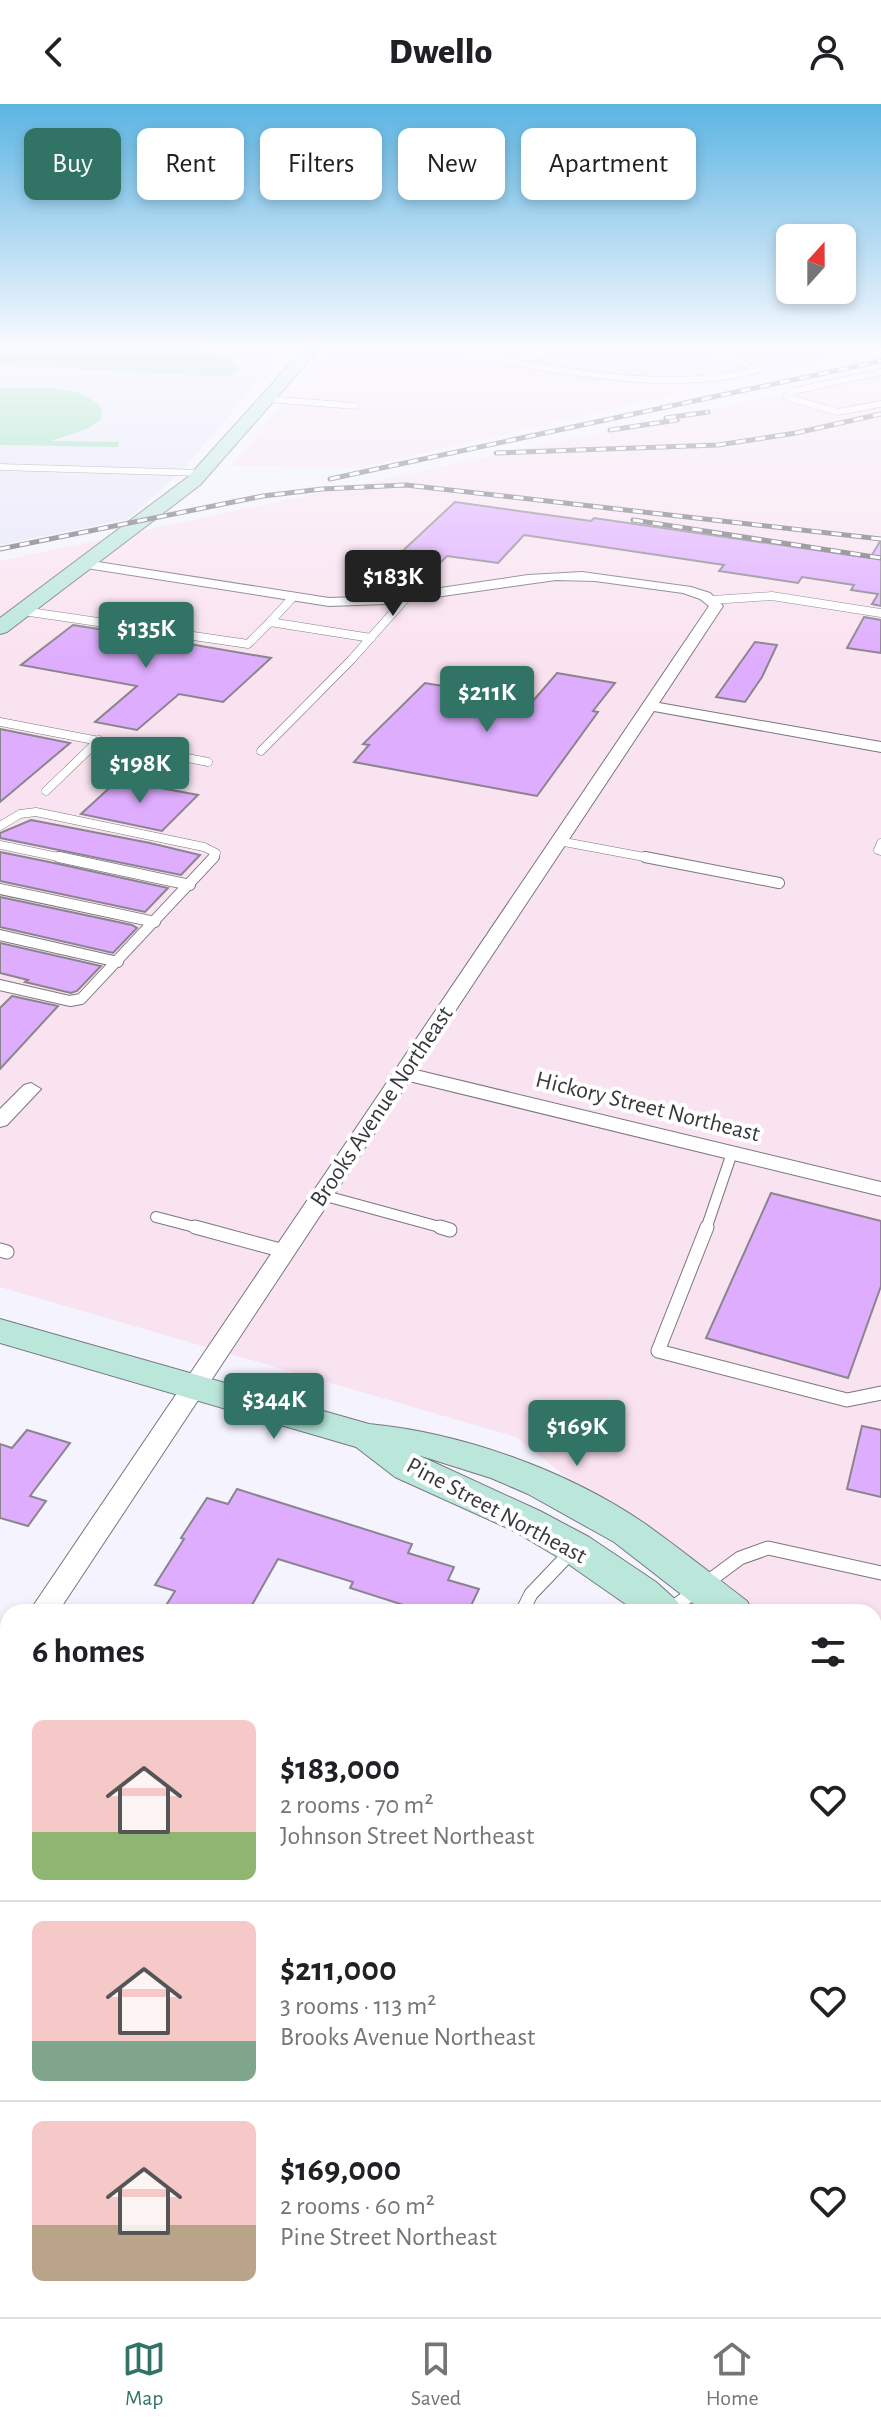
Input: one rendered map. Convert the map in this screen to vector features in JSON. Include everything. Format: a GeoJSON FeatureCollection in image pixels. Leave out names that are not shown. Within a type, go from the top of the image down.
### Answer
{"type":"FeatureCollection","features":[{"type":"Feature","properties":{"kind":"main road"},"geometry":{"type":"LineString","coordinates":[[0,628],[202,473],[222,450]]}},
{"type":"Feature","properties":{"kind":"main road","name":"Pine Street Northeast"},"geometry":{"type":"LineString","coordinates":[[0,1331],[369,1437],[434,1445],[504,1468],[541,1484],[628,1532],[724,1604]]}},
{"type":"Feature","properties":{"kind":"main road","name":"Pine Street Northeast"},"geometry":{"type":"LineString","coordinates":[[369,1437],[408,1467],[527,1521],[575,1548],[655,1604]]}},
{"type":"Feature","properties":{"kind":"street"},"geometry":{"type":"LineString","coordinates":[[85,564],[346,603],[538,578],[578,576],[679,589],[712,600]]}},
{"type":"Feature","properties":{"kind":"street","name":"Brooks Avenue Northeast"},"geometry":{"type":"LineString","coordinates":[[48,1604],[402,1073],[652,706],[714,612],[716,606],[712,600]]}},
{"type":"Feature","properties":{"kind":"street"},"geometry":{"type":"LineString","coordinates":[[652,706],[881,747]]}},
{"type":"Feature","properties":{"kind":"street","name":"Hickory Street Northeast"},"geometry":{"type":"LineString","coordinates":[[402,1073],[881,1189]]}},
{"type":"Feature","properties":{"kind":"street"},"geometry":{"type":"LineString","coordinates":[[0,1121],[31,1089]]}},
{"type":"Feature","properties":{"kind":"lane"},"geometry":{"type":"LineString","coordinates":[[0,467],[202,473]]}},
{"type":"Feature","properties":{"kind":"lane"},"geometry":{"type":"LineString","coordinates":[[712,600],[772,596],[881,613]]}},
{"type":"Feature","properties":{"kind":"lane"},"geometry":{"type":"LineString","coordinates":[[23,611],[248,644],[293,597]]}},
{"type":"Feature","properties":{"kind":"lane"},"geometry":{"type":"LineString","coordinates":[[261,751],[407,597]]}},
{"type":"Feature","properties":{"kind":"lane"},"geometry":{"type":"LineString","coordinates":[[270,622],[371,638]]}},
{"type":"Feature","properties":{"kind":"lane"},"geometry":{"type":"LineString","coordinates":[[0,722],[208,762]]}},
{"type":"Feature","properties":{"kind":"lane"},"geometry":{"type":"LineString","coordinates":[[46,791],[99,740]]}},
{"type":"Feature","properties":{"kind":"lane"},"geometry":{"type":"LineString","coordinates":[[0,826],[20,814],[36,812],[204,847],[216,853],[190,885],[81,999],[70,1001],[0,985]]}},
{"type":"Feature","properties":{"kind":"lane"},"geometry":{"type":"LineString","coordinates":[[559,841],[779,883]]}},
{"type":"Feature","properties":{"kind":"lane"},"geometry":{"type":"LineString","coordinates":[[881,843],[878,850],[881,851]]}},
{"type":"Feature","properties":{"kind":"lane"},"geometry":{"type":"LineString","coordinates":[[0,845],[190,885]]}},
{"type":"Feature","properties":{"kind":"lane"},"geometry":{"type":"LineString","coordinates":[[0,889],[155,922]]}},
{"type":"Feature","properties":{"kind":"lane"},"geometry":{"type":"LineString","coordinates":[[0,935],[118,962]]}},
{"type":"Feature","properties":{"kind":"lane"},"geometry":{"type":"LineString","coordinates":[[732,1153],[715,1207],[658,1351],[847,1400],[881,1393]]}},
{"type":"Feature","properties":{"kind":"lane"},"geometry":{"type":"LineString","coordinates":[[322,1195],[450,1230]]}},
{"type":"Feature","properties":{"kind":"lane"},"geometry":{"type":"LineString","coordinates":[[156,1217],[284,1251]]}},
{"type":"Feature","properties":{"kind":"lane"},"geometry":{"type":"LineString","coordinates":[[526,1604],[531,1594],[575,1548]]}},
{"type":"Feature","properties":{"kind":"lane"},"geometry":{"type":"LineString","coordinates":[[676,1604],[740,1558],[768,1548],[881,1573]]}},
{"type":"Feature","properties":{"kind":"shaded area"},"geometry":{"type":"Polygon","coordinates":[[[0,450],[199,450],[177,476],[127,519],[0,545],[0,450]]]}},
{"type":"Feature","properties":{"kind":"shaded area"},"geometry":{"type":"Polygon","coordinates":[[[245,450],[435,450],[359,468],[232,466],[245,450]]]}},
{"type":"Feature","properties":{"kind":"shaded area"},"geometry":{"type":"Polygon","coordinates":[[[519,450],[881,450],[881,1604],[726,1604],[516,1437],[0,1287],[0,561],[519,450]]]}},
{"type":"Feature","properties":{"kind":"building"},"geometry":{"type":"Polygon","coordinates":[[[455,502],[591,521],[594,518],[870,558],[881,540],[881,606],[872,604],[878,594],[851,590],[854,585],[802,577],[798,583],[719,571],[724,565],[524,535],[498,563],[447,556],[424,579],[380,572],[455,502]]]}},
{"type":"Feature","properties":{"kind":"building"},"geometry":{"type":"Polygon","coordinates":[[[864,617],[881,620],[881,653],[847,648],[864,617]]]}},
{"type":"Feature","properties":{"kind":"building"},"geometry":{"type":"Polygon","coordinates":[[[73,625],[271,658],[223,702],[179,694],[137,730],[95,722],[137,686],[21,665],[73,625]]]}},
{"type":"Feature","properties":{"kind":"building"},"geometry":{"type":"Polygon","coordinates":[[[755,642],[777,645],[762,677],[745,702],[716,697],[755,642]]]}},
{"type":"Feature","properties":{"kind":"building"},"geometry":{"type":"Polygon","coordinates":[[[557,673],[615,683],[593,711],[598,712],[537,796],[354,762],[369,745],[363,744],[425,683],[533,701],[557,673]]]}},
{"type":"Feature","properties":{"kind":"building"},"geometry":{"type":"Polygon","coordinates":[[[0,729],[70,743],[0,802],[0,729]]]}},
{"type":"Feature","properties":{"kind":"building"},"geometry":{"type":"Polygon","coordinates":[[[118,780],[198,795],[162,831],[81,814],[118,780]]]}},
{"type":"Feature","properties":{"kind":"building"},"geometry":{"type":"Polygon","coordinates":[[[31,820],[200,855],[181,875],[0,838],[0,833],[31,820]]]}},
{"type":"Feature","properties":{"kind":"building"},"geometry":{"type":"Polygon","coordinates":[[[0,852],[168,888],[145,912],[0,881],[0,852]]]}},
{"type":"Feature","properties":{"kind":"building"},"geometry":{"type":"Polygon","coordinates":[[[0,897],[137,928],[113,953],[0,927],[0,897]]]}},
{"type":"Feature","properties":{"kind":"building"},"geometry":{"type":"Polygon","coordinates":[[[0,943],[101,966],[77,991],[71,993],[0,973],[0,943]]]}},
{"type":"Feature","properties":{"kind":"building"},"geometry":{"type":"Polygon","coordinates":[[[12,996],[58,1006],[0,1069],[0,1008],[12,996]]]}},
{"type":"Feature","properties":{"kind":"building"},"geometry":{"type":"Polygon","coordinates":[[[771,1193],[881,1221],[881,1286],[848,1378],[706,1338],[771,1193]]]}},
{"type":"Feature","properties":{"kind":"building"},"geometry":{"type":"Polygon","coordinates":[[[862,1426],[881,1430],[881,1497],[847,1489],[862,1426]]]}},
{"type":"Feature","properties":{"kind":"building"},"geometry":{"type":"Polygon","coordinates":[[[27,1430],[70,1443],[30,1496],[46,1501],[28,1526],[0,1518],[0,1444],[12,1448],[27,1430]]]}},
{"type":"Feature","properties":{"kind":"building"},"geometry":{"type":"Polygon","coordinates":[[[237,1489],[412,1544],[408,1553],[454,1567],[448,1580],[479,1589],[472,1604],[401,1604],[350,1588],[353,1582],[278,1559],[253,1604],[167,1604],[175,1591],[155,1585],[184,1539],[181,1538],[207,1498],[228,1504],[237,1489]]]}},
{"type":"Feature","properties":{"kind":"railway"},"geometry":{"type":"LineString","coordinates":[[330,479],[464,450]]}},
{"type":"Feature","properties":{"kind":"railway"},"geometry":{"type":"LineString","coordinates":[[496,453],[572,450]]}},
{"type":"Feature","properties":{"kind":"railway"},"geometry":{"type":"LineString","coordinates":[[0,549],[263,496],[322,489],[406,485],[881,539]]}},
{"type":"Feature","properties":{"kind":"railway"},"geometry":{"type":"LineString","coordinates":[[633,520],[881,558]]}}]}
